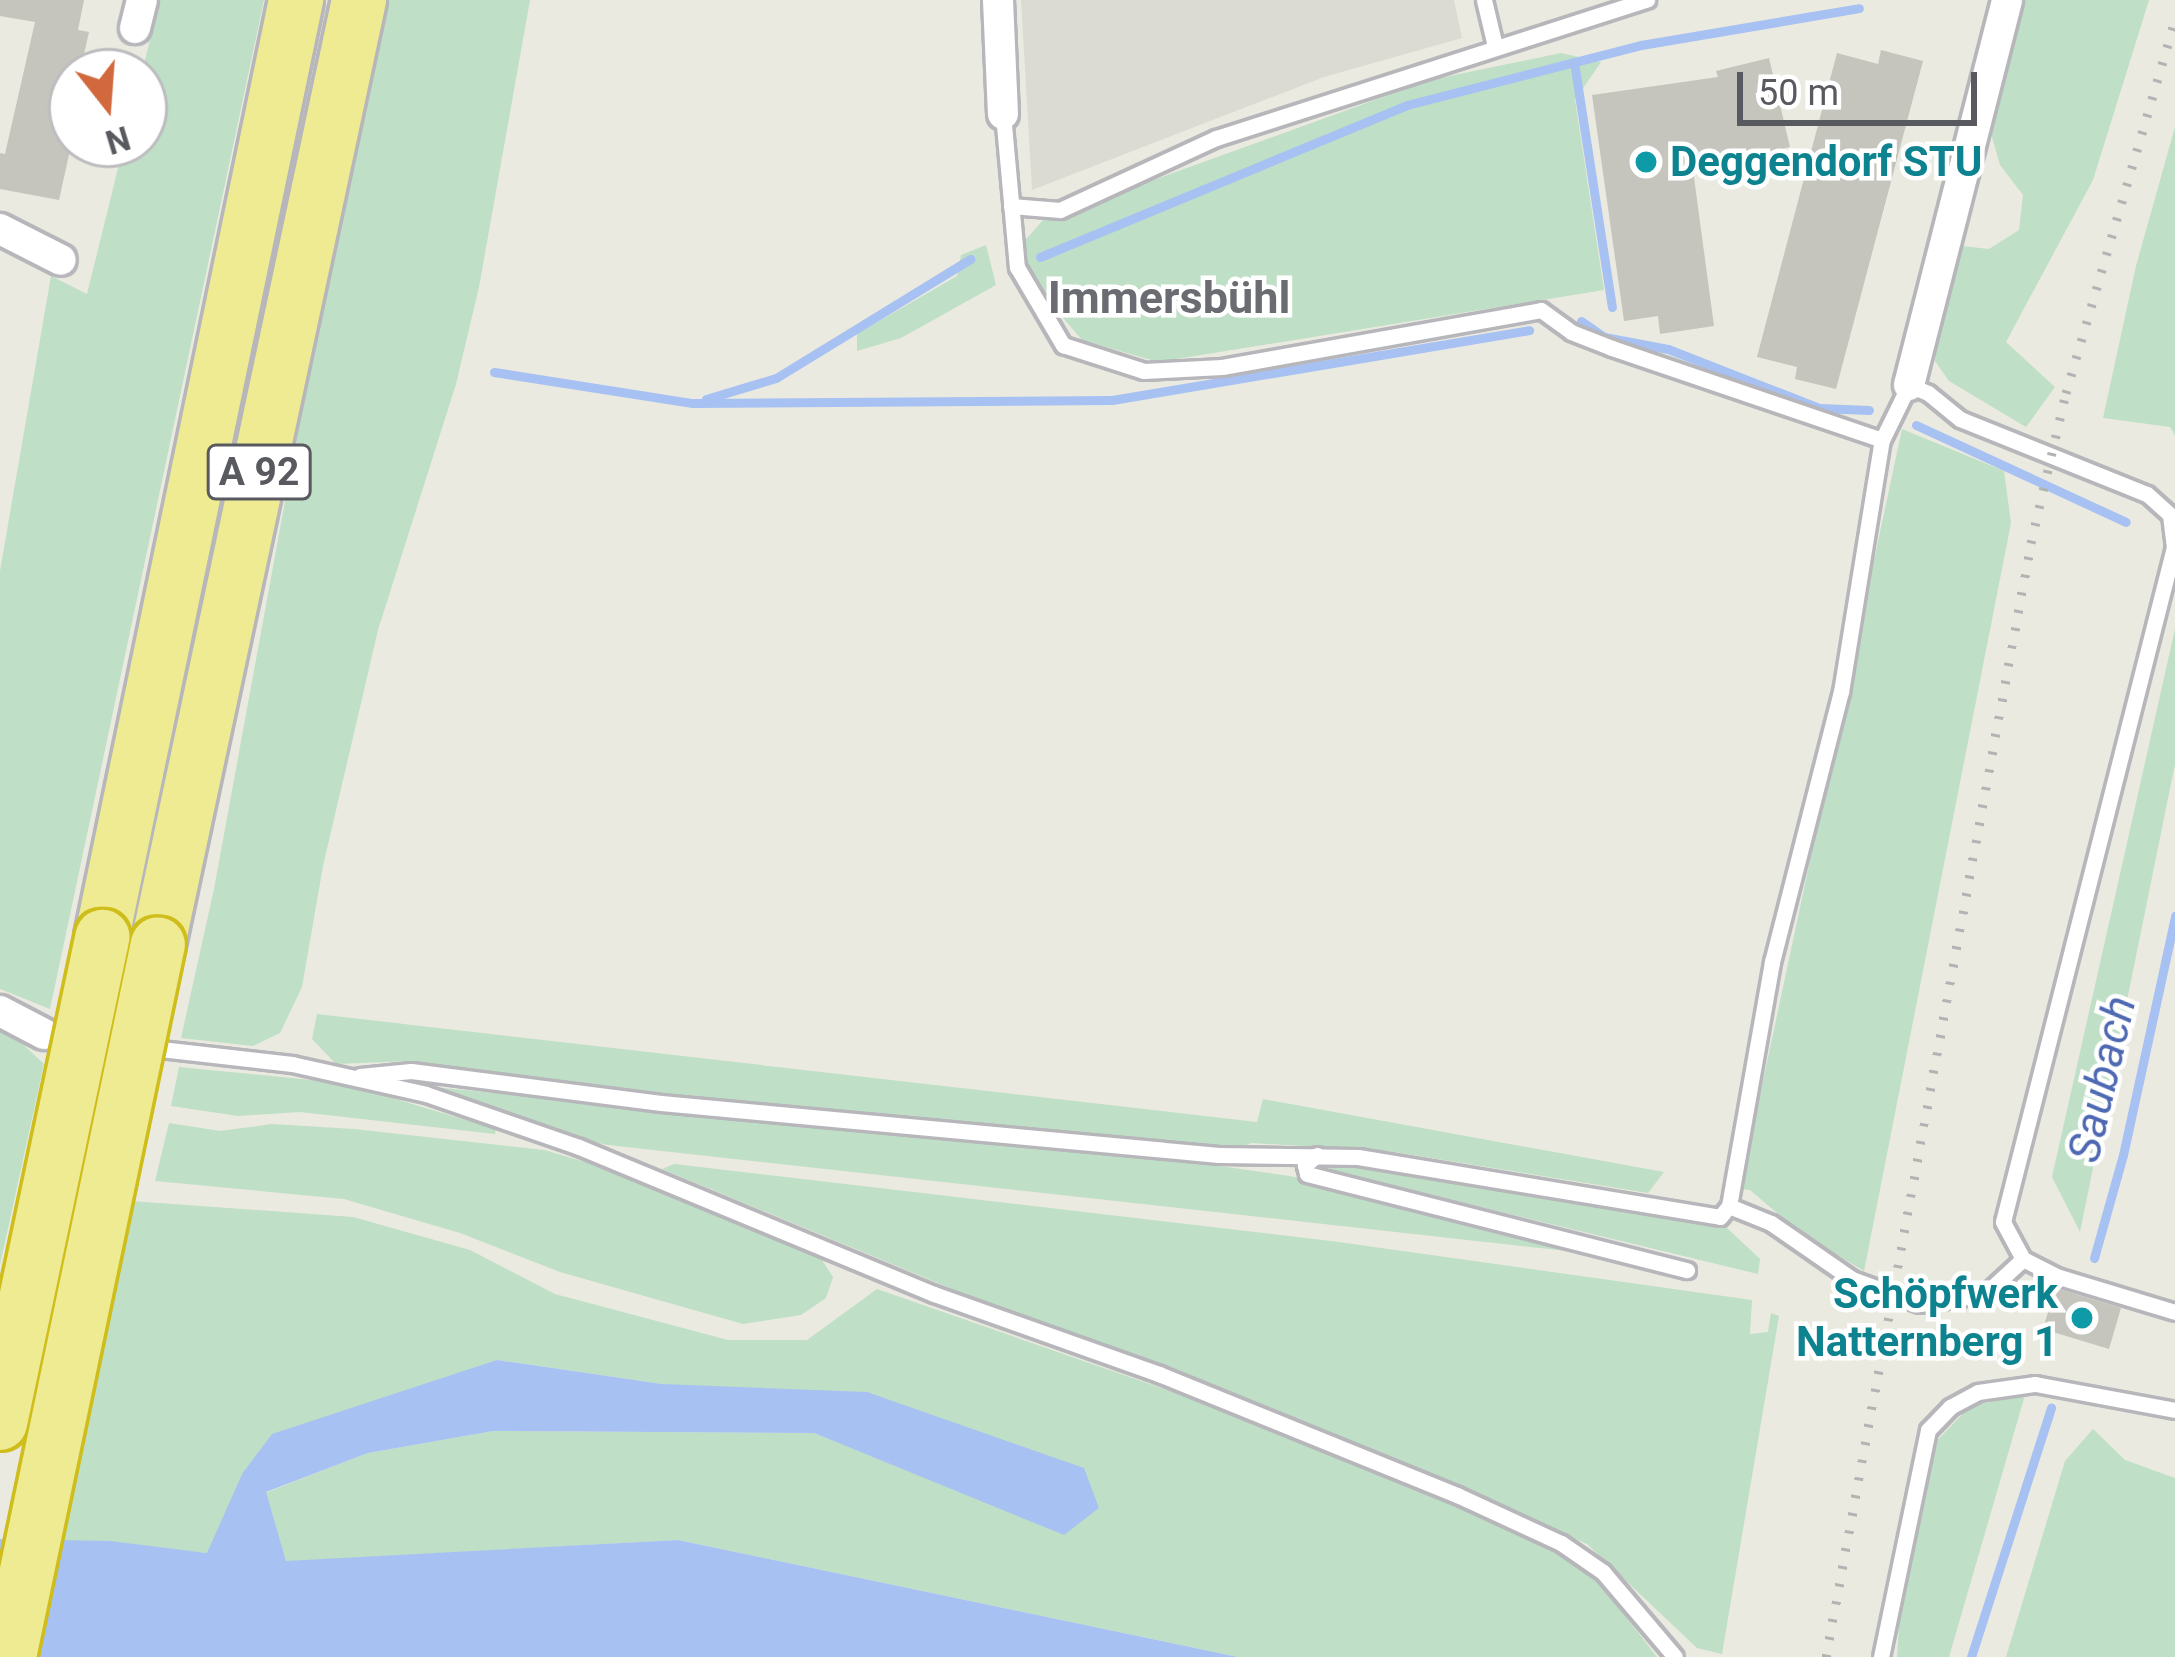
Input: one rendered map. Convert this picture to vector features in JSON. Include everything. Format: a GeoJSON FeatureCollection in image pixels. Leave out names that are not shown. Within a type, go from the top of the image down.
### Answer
{"type":"FeatureCollection","features":[{"type":"Feature","properties":{"kind":"highway","name":"A 92"},"geometry":{"type":"LineString","coordinates":[[0,1423],[296,0]]}},
{"type":"Feature","properties":{"kind":"highway","name":"A 92"},"geometry":{"type":"LineString","coordinates":[[9,1657],[359,0]]}},
{"type":"Feature","properties":{"kind":"street"},"geometry":{"type":"LineString","coordinates":[[998,0],[1003,115]]}},
{"type":"Feature","properties":{"kind":"street"},"geometry":{"type":"LineString","coordinates":[[1909,385],[2007,0]]}},
{"type":"Feature","properties":{"kind":"street"},"geometry":{"type":"LineString","coordinates":[[0,229],[61,260]]}},
{"type":"Feature","properties":{"kind":"street"},"geometry":{"type":"LineString","coordinates":[[0,1011],[44,1034]]}},
{"type":"Feature","properties":{"kind":"lane"},"geometry":{"type":"LineString","coordinates":[[1484,0],[1495,46]]}},
{"type":"Feature","properties":{"kind":"lane"},"geometry":{"type":"LineString","coordinates":[[1011,206],[1060,210],[1216,138],[1647,0]]}},
{"type":"Feature","properties":{"kind":"lane"},"geometry":{"type":"LineString","coordinates":[[1003,115],[1017,267],[1063,345],[1144,370],[1222,367],[1541,310],[1571,332],[1612,348],[1882,440]]}},
{"type":"Feature","properties":{"kind":"lane"},"geometry":{"type":"LineString","coordinates":[[351,1077],[411,1071],[661,1103],[1173,1151],[1317,1155],[1720,1217],[1729,1206],[1772,962],[1840,692],[1882,440],[1909,385],[1928,392],[1960,419],[2147,494],[2170,515],[2174,548],[2168,603],[2003,1222],[2023,1259],[2056,1276],[2175,1312]]}},
{"type":"Feature","properties":{"kind":"lane"},"geometry":{"type":"LineString","coordinates":[[44,1034],[89,1040]]}},
{"type":"Feature","properties":{"kind":"lane"},"geometry":{"type":"LineString","coordinates":[[112,1043],[292,1064],[426,1094],[579,1147],[934,1294],[1159,1374],[1457,1495],[1562,1544],[1604,1572],[1675,1657]]}},
{"type":"Feature","properties":{"kind":"lane"},"geometry":{"type":"LineString","coordinates":[[1317,1155],[1305,1165],[1307,1174],[1687,1270]]}},
{"type":"Feature","properties":{"kind":"lane"},"geometry":{"type":"LineString","coordinates":[[1729,1206],[1772,1222],[1852,1279],[1921,1304],[1985,1294],[2023,1259]]}},
{"type":"Feature","properties":{"kind":"lane"},"geometry":{"type":"LineString","coordinates":[[1881,1657],[1928,1430],[1950,1407],[1978,1392],[2035,1384],[2090,1398],[2175,1410]]}},
{"type":"Feature","properties":{"kind":"shaded area"},"geometry":{"type":"Polygon","coordinates":[[[1021,0],[1454,0],[1462,38],[1324,77],[1032,190],[1021,0]]]}},
{"type":"Feature","properties":{"kind":"green space"},"geometry":{"type":"Polygon","coordinates":[[[160,0],[264,0],[50,1009],[0,989],[0,571],[51,276],[87,294],[118,168],[168,168],[168,48],[148,48],[160,0]]]}},
{"type":"Feature","properties":{"kind":"green space"},"geometry":{"type":"Polygon","coordinates":[[[385,0],[530,0],[479,287],[456,384],[378,630],[323,866],[302,987],[280,1033],[253,1046],[181,1038],[214,889],[346,168],[385,0]]]}},
{"type":"Feature","properties":{"kind":"green space"},"geometry":{"type":"Polygon","coordinates":[[[2017,0],[2149,0],[2093,180],[2006,342],[2055,387],[2026,427],[1949,381],[1935,361],[1938,322],[1962,246],[1989,249],[2019,230],[2023,195],[2000,165],[1986,116],[2017,0]]]}},
{"type":"Feature","properties":{"kind":"green space"},"geometry":{"type":"Polygon","coordinates":[[[1561,53],[1601,62],[1575,100],[1604,290],[1158,362],[1082,340],[1035,285],[1022,244],[1043,220],[1430,80],[1561,53]]]}},
{"type":"Feature","properties":{"kind":"green space"},"geometry":{"type":"Polygon","coordinates":[[[2175,127],[2175,435],[2170,427],[2103,418],[2136,266],[2175,127]]]}},
{"type":"Feature","properties":{"kind":"green space"},"geometry":{"type":"Polygon","coordinates":[[[986,245],[996,285],[901,338],[857,351],[857,334],[957,276],[961,255],[986,245]]]}},
{"type":"Feature","properties":{"kind":"green space"},"geometry":{"type":"Polygon","coordinates":[[[1902,429],[2004,471],[2011,523],[1864,1271],[1802,1234],[1750,1190],[1740,1189],[1902,429]]]}},
{"type":"Feature","properties":{"kind":"green space"},"geometry":{"type":"Polygon","coordinates":[[[2175,629],[2175,764],[2080,1232],[2052,1177],[2175,629]]]}},
{"type":"Feature","properties":{"kind":"green space"},"geometry":{"type":"Polygon","coordinates":[[[317,1014],[1257,1122],[1263,1099],[1664,1172],[1648,1193],[1388,1151],[1252,1143],[1234,1149],[670,1097],[411,1061],[336,1064],[312,1039],[317,1014]]]}},
{"type":"Feature","properties":{"kind":"green space"},"geometry":{"type":"Polygon","coordinates":[[[0,1023],[44,1064],[0,1265],[0,1023]]]}},
{"type":"Feature","properties":{"kind":"green space"},"geometry":{"type":"Polygon","coordinates":[[[179,1067],[342,1083],[496,1129],[495,1134],[300,1112],[238,1116],[171,1106],[179,1067]]]}},
{"type":"Feature","properties":{"kind":"green space"},"geometry":{"type":"Polygon","coordinates":[[[412,1085],[1157,1157],[1290,1176],[1595,1249],[1595,1254],[608,1145],[557,1134],[412,1085]]]}},
{"type":"Feature","properties":{"kind":"green space"},"geometry":{"type":"Polygon","coordinates":[[[169,1123],[220,1131],[272,1124],[354,1129],[544,1150],[603,1167],[818,1254],[833,1277],[826,1298],[801,1315],[743,1324],[560,1272],[460,1233],[344,1199],[155,1181],[169,1123]]]}},
{"type":"Feature","properties":{"kind":"green space"},"geometry":{"type":"Polygon","coordinates":[[[674,1164],[1331,1241],[1752,1300],[1750,1334],[1768,1332],[1771,1313],[1779,1316],[1722,1654],[1697,1648],[1587,1544],[1259,1404],[962,1293],[662,1169],[674,1164]]]}},
{"type":"Feature","properties":{"kind":"green space"},"geometry":{"type":"Polygon","coordinates":[[[1334,1165],[1515,1188],[1726,1227],[1760,1259],[1758,1274],[1328,1170],[1334,1165]]]}},
{"type":"Feature","properties":{"kind":"green space"},"geometry":{"type":"Polygon","coordinates":[[[131,1201],[353,1217],[470,1250],[555,1294],[728,1340],[807,1340],[877,1289],[1239,1415],[1531,1532],[1602,1586],[1657,1657],[1238,1657],[678,1540],[286,1562],[265,1493],[368,1453],[493,1431],[814,1433],[1064,1534],[1099,1508],[662,1384],[497,1360],[242,1474],[208,1553],[54,1540],[131,1201]]]}},
{"type":"Feature","properties":{"kind":"green space"},"geometry":{"type":"Polygon","coordinates":[[[2025,1395],[1949,1657],[1897,1657],[1901,1594],[1933,1445],[1970,1406],[2025,1395]]]}},
{"type":"Feature","properties":{"kind":"green space"},"geometry":{"type":"Polygon","coordinates":[[[2093,1429],[2125,1460],[2175,1478],[2175,1657],[2006,1657],[2065,1461],[2093,1429]]]}},
{"type":"Feature","properties":{"kind":"water"},"geometry":{"type":"Polygon","coordinates":[[[497,1360],[662,1384],[867,1392],[1084,1468],[1099,1508],[1064,1535],[814,1433],[493,1431],[368,1453],[266,1492],[286,1561],[678,1540],[1238,1657],[0,1657],[0,1539],[110,1541],[207,1553],[242,1474],[272,1434],[497,1360]]]}},
{"type":"Feature","properties":{"kind":"building"},"geometry":{"type":"Polygon","coordinates":[[[0,0],[84,0],[78,30],[89,32],[85,48],[48,48],[48,168],[66,168],[59,200],[0,189],[0,153],[5,154],[35,22],[0,16],[0,0]]]}},
{"type":"Feature","properties":{"kind":"building"},"geometry":{"type":"Polygon","coordinates":[[[1881,50],[1923,61],[1836,389],[1795,379],[1797,367],[1757,357],[1837,53],[1878,64],[1881,50]]]}},
{"type":"Feature","properties":{"kind":"building","name":"Deggendorf STU"},"geometry":{"type":"Polygon","coordinates":[[[1769,58],[1790,147],[1693,170],[1714,326],[1660,334],[1658,316],[1624,321],[1592,95],[1718,77],[1716,71],[1769,58]]]}},
{"type":"Feature","properties":{"kind":"building","name":"Schöpfwerk Natternberg 1"},"geometry":{"type":"Polygon","coordinates":[[[2055,1288],[2121,1308],[2109,1349],[2043,1329],[2055,1288]]]}},
{"type":"Feature","properties":{"kind":"waterway"},"geometry":{"type":"LineString","coordinates":[[1040,257],[1407,105],[1641,45],[1859,8]]}},
{"type":"Feature","properties":{"kind":"waterway"},"geometry":{"type":"LineString","coordinates":[[1574,62],[1612,307]]}},
{"type":"Feature","properties":{"kind":"waterway"},"geometry":{"type":"LineString","coordinates":[[706,399],[776,378],[970,259]]}},
{"type":"Feature","properties":{"kind":"waterway"},"geometry":{"type":"LineString","coordinates":[[1581,321],[1604,337],[1668,349],[1819,408],[1869,410]]}},
{"type":"Feature","properties":{"kind":"waterway"},"geometry":{"type":"LineString","coordinates":[[494,372],[693,403],[1112,400],[1529,330]]}},
{"type":"Feature","properties":{"kind":"waterway"},"geometry":{"type":"LineString","coordinates":[[1916,425],[2126,522]]}},
{"type":"Feature","properties":{"kind":"waterway","name":"Saubach"},"geometry":{"type":"LineString","coordinates":[[2094,1258],[2123,1155],[2175,916]]}},
{"type":"Feature","properties":{"kind":"waterway"},"geometry":{"type":"LineString","coordinates":[[1971,1657],[2051,1408]]}},
{"type":"Feature","properties":{"kind":"railway"},"geometry":{"type":"LineString","coordinates":[[1826,1657],[2031,543],[2066,393],[2175,20]]}},
{"type":"Feature","properties":{"kind":"place","name":"Deggendorf STU"},"geometry":{"type":"Point","coordinates":[1646,162]}},
{"type":"Feature","properties":{"kind":"place","name":"Schöpfwerk Natternberg 1"},"geometry":{"type":"Point","coordinates":[2082,1318]}},
{"type":"Feature","properties":{"kind":"district","name":"Immersbühl"},"geometry":{"type":"Point","coordinates":[1169,298]}}]}
